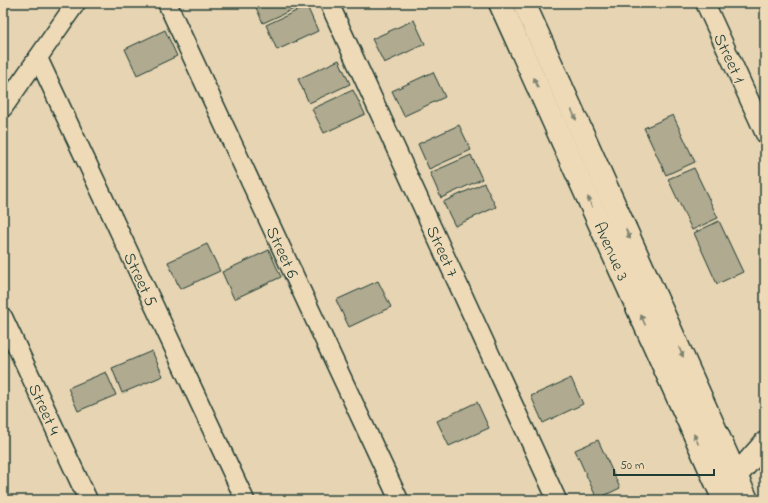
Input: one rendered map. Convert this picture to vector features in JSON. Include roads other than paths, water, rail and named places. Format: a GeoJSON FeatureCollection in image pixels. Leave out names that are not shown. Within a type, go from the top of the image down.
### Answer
{"type":"FeatureCollection","features":[{"type":"Feature","properties":{"kind":"main road","name":"Avenue 3"},"geometry":{"type":"LineString","coordinates":[[500,3],[719,498]]}},
{"type":"Feature","properties":{"kind":"main road","name":"Avenue 3"},"geometry":{"type":"LineString","coordinates":[[524,3],[747,500]]}},
{"type":"Feature","properties":{"kind":"main road"},"geometry":{"type":"LineString","coordinates":[[719,498],[765,443]]}},
{"type":"Feature","properties":{"kind":"street"},"geometry":{"type":"LineString","coordinates":[[3,108],[76,3]]}},
{"type":"Feature","properties":{"kind":"street","name":"Street 6"},"geometry":{"type":"LineString","coordinates":[[167,3],[399,500]]}},
{"type":"Feature","properties":{"kind":"street","name":"Street 7"},"geometry":{"type":"LineString","coordinates":[[328,3],[557,500]]}},
{"type":"Feature","properties":{"kind":"street","name":"Street 1"},"geometry":{"type":"LineString","coordinates":[[705,3],[765,134]]}},
{"type":"Feature","properties":{"kind":"street","name":"Street 5"},"geometry":{"type":"LineString","coordinates":[[38,58],[245,500]]}},
{"type":"Feature","properties":{"kind":"street","name":"Street 4"},"geometry":{"type":"LineString","coordinates":[[3,317],[88,500]]}}]}
